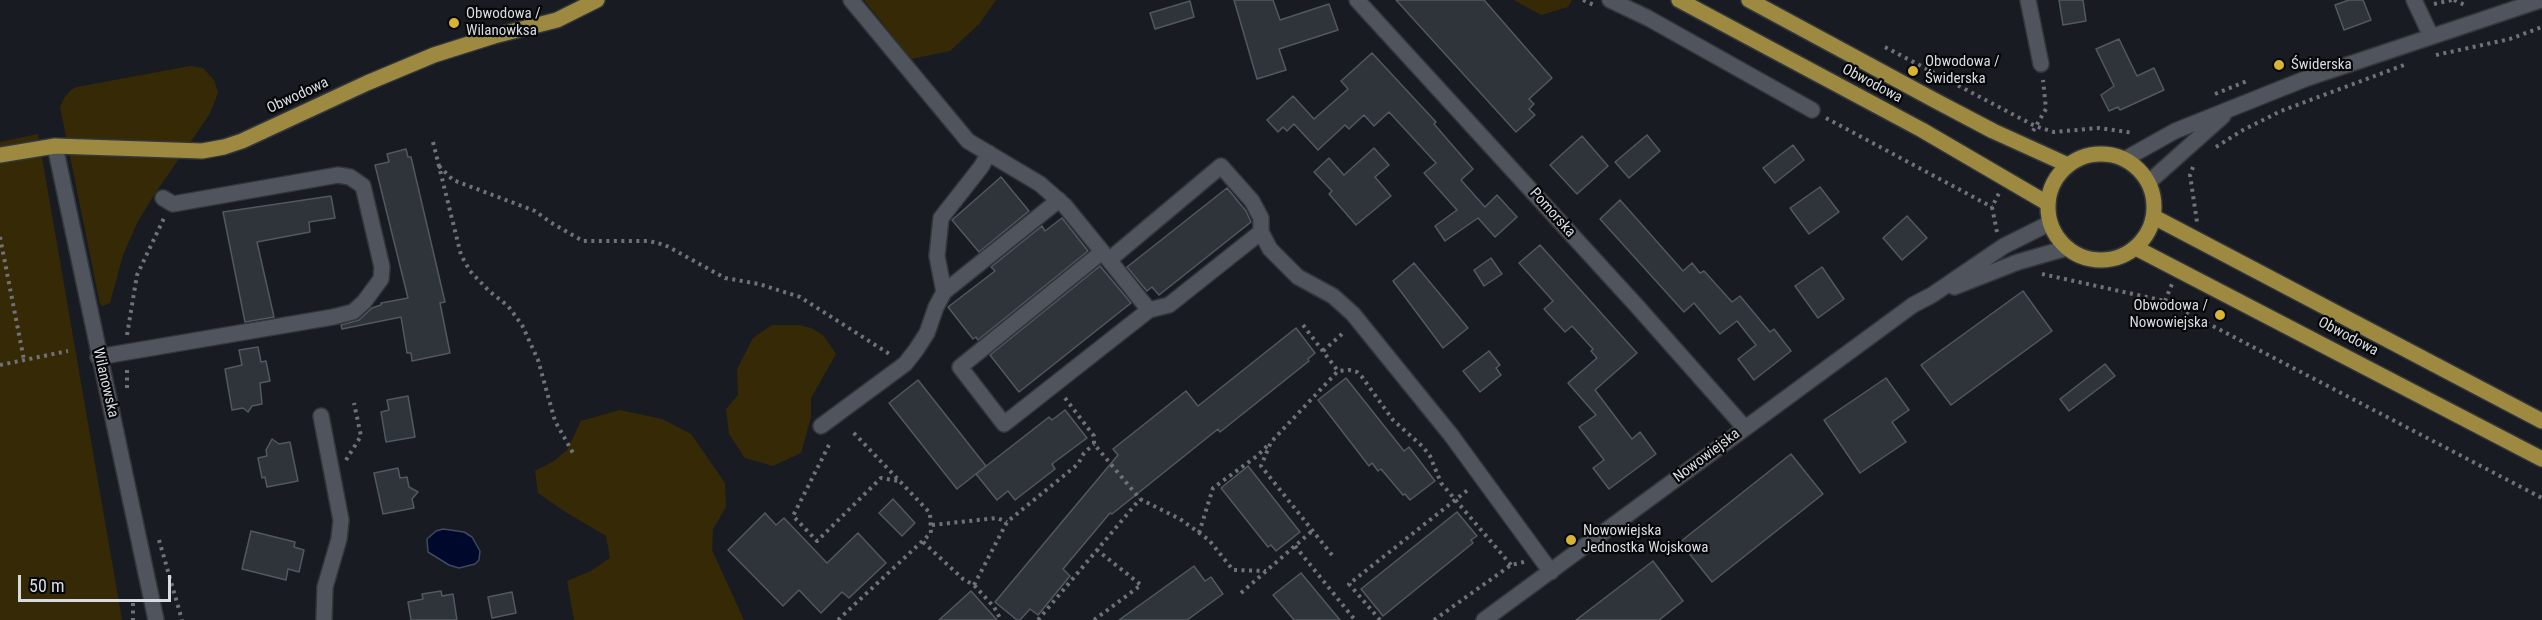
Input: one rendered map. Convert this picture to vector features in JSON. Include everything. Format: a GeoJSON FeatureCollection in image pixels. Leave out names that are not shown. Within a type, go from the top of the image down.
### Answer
{"type":"FeatureCollection","features":[{"type":"Feature","properties":{"kind":"main road","name":"Obwodowa"},"geometry":{"type":"LineString","coordinates":[[0,155],[55,146],[190,151],[224,147],[434,55],[494,36],[557,20],[597,0]]}},
{"type":"Feature","properties":{"kind":"main road","name":"Obwodowa"},"geometry":{"type":"LineString","coordinates":[[1679,0],[1922,130],[2048,203]]}},
{"type":"Feature","properties":{"kind":"main road","name":"Obwodowa"},"geometry":{"type":"LineString","coordinates":[[1749,0],[1936,101],[2068,165]]}},
{"type":"Feature","properties":{"kind":"main road"},"geometry":{"type":"LineString","coordinates":[[2096,153],[2110,154],[2125,159],[2139,168],[2149,182],[2155,199],[2154,217],[2148,234],[2136,248],[2120,258],[2102,261],[2083,258],[2067,248],[2056,237],[2050,223],[2048,203],[2054,181],[2068,165],[2081,157],[2096,153]]}},
{"type":"Feature","properties":{"kind":"main road","name":"Obwodowa"},"geometry":{"type":"LineString","coordinates":[[2154,217],[2542,421]]}},
{"type":"Feature","properties":{"kind":"main road","name":"Obwodowa"},"geometry":{"type":"LineString","coordinates":[[2136,248],[2542,459]]}},
{"type":"Feature","properties":{"kind":"street"},"geometry":{"type":"LineString","coordinates":[[851,0],[968,141],[1041,184],[1059,200],[1149,310]]}},
{"type":"Feature","properties":{"kind":"street","name":"Pomorska"},"geometry":{"type":"LineString","coordinates":[[1356,0],[1636,305],[1745,428]]}},
{"type":"Feature","properties":{"kind":"street"},"geometry":{"type":"LineString","coordinates":[[1610,0],[1648,18],[1812,110]]}},
{"type":"Feature","properties":{"kind":"street"},"geometry":{"type":"LineString","coordinates":[[2028,0],[2041,64]]}},
{"type":"Feature","properties":{"kind":"street"},"geometry":{"type":"LineString","coordinates":[[2414,0],[2431,36]]}},
{"type":"Feature","properties":{"kind":"street"},"geometry":{"type":"LineString","coordinates":[[2125,159],[2175,131],[2304,79],[2541,0]]}},
{"type":"Feature","properties":{"kind":"street"},"geometry":{"type":"LineString","coordinates":[[2149,182],[2229,111]]}},
{"type":"Feature","properties":{"kind":"street","name":"Wilanowska"},"geometry":{"type":"LineString","coordinates":[[55,146],[98,357],[122,454],[156,620]]}},
{"type":"Feature","properties":{"kind":"street"},"geometry":{"type":"LineString","coordinates":[[944,291],[937,256],[941,218],[981,167],[989,153]]}},
{"type":"Feature","properties":{"kind":"street"},"geometry":{"type":"LineString","coordinates":[[1261,232],[1169,305],[1149,310],[1004,424],[960,367],[1221,166],[1252,201],[1260,219],[1261,232],[1270,249],[1298,277],[1333,296],[1353,314],[1483,478],[1551,572]]}},
{"type":"Feature","properties":{"kind":"street"},"geometry":{"type":"LineString","coordinates":[[98,357],[353,312],[364,302],[381,279],[382,267],[363,186],[350,177],[338,175],[168,201]]}},
{"type":"Feature","properties":{"kind":"street"},"geometry":{"type":"LineString","coordinates":[[821,426],[904,364],[927,333],[944,291],[1059,200]]}},
{"type":"Feature","properties":{"kind":"street","name":"Nowowiejska"},"geometry":{"type":"LineString","coordinates":[[1484,620],[1913,306],[2004,246],[2050,223]]}},
{"type":"Feature","properties":{"kind":"street","name":"Nowowiejska"},"geometry":{"type":"LineString","coordinates":[[1932,295],[2018,262],[2067,248]]}},
{"type":"Feature","properties":{"kind":"street"},"geometry":{"type":"LineString","coordinates":[[321,416],[341,520],[339,539],[325,587],[324,620]]}},
{"type":"Feature","properties":{"kind":"path"},"geometry":{"type":"LineString","coordinates":[[2429,57],[2473,49],[2533,33],[2542,27]]}},
{"type":"Feature","properties":{"kind":"path"},"geometry":{"type":"LineString","coordinates":[[1885,47],[2035,126],[2054,132],[2099,128],[2128,133]]}},
{"type":"Feature","properties":{"kind":"path"},"geometry":{"type":"LineString","coordinates":[[2243,130],[2281,111],[2400,69],[2410,60]]}},
{"type":"Feature","properties":{"kind":"path"},"geometry":{"type":"LineString","coordinates":[[2035,126],[2046,109],[2041,64]]}},
{"type":"Feature","properties":{"kind":"path"},"geometry":{"type":"LineString","coordinates":[[1812,110],[1992,207]]}},
{"type":"Feature","properties":{"kind":"path"},"geometry":{"type":"LineString","coordinates":[[433,142],[461,255],[470,271],[489,291],[508,306],[522,325],[538,360],[555,421],[573,453]]}},
{"type":"Feature","properties":{"kind":"path"},"geometry":{"type":"LineString","coordinates":[[2196,161],[2190,175],[2197,220]]}},
{"type":"Feature","properties":{"kind":"path"},"geometry":{"type":"LineString","coordinates":[[439,166],[453,180],[535,211],[583,241],[649,241],[665,245],[724,278],[759,284],[800,297],[904,364]]}},
{"type":"Feature","properties":{"kind":"path"},"geometry":{"type":"LineString","coordinates":[[128,403],[126,352],[137,275],[168,201]]}},
{"type":"Feature","properties":{"kind":"path"},"geometry":{"type":"LineString","coordinates":[[1986,234],[1996,228]]}},
{"type":"Feature","properties":{"kind":"path"},"geometry":{"type":"LineString","coordinates":[[0,237],[24,360]]}},
{"type":"Feature","properties":{"kind":"path"},"geometry":{"type":"LineString","coordinates":[[2037,273],[2164,301],[2542,498]]}},
{"type":"Feature","properties":{"kind":"path"},"geometry":{"type":"LineString","coordinates":[[1303,325],[1338,371]]}},
{"type":"Feature","properties":{"kind":"path"},"geometry":{"type":"LineString","coordinates":[[1323,351],[1343,333]]}},
{"type":"Feature","properties":{"kind":"path"},"geometry":{"type":"LineString","coordinates":[[0,364],[68,351]]}},
{"type":"Feature","properties":{"kind":"path"},"geometry":{"type":"LineString","coordinates":[[1200,533],[1213,488],[1257,456],[1338,371],[1349,370],[1357,372],[1362,377],[1394,420],[1431,456],[1441,483],[1454,501],[1511,565]]}},
{"type":"Feature","properties":{"kind":"path"},"geometry":{"type":"LineString","coordinates":[[1054,384],[1094,436],[1094,444],[1140,499],[1180,519],[1200,533],[1209,540],[1233,570],[1266,571]]}},
{"type":"Feature","properties":{"kind":"path"},"geometry":{"type":"LineString","coordinates":[[838,620],[923,542],[931,533],[932,525],[930,513],[852,431]]}},
{"type":"Feature","properties":{"kind":"path"},"geometry":{"type":"LineString","coordinates":[[1271,442],[1261,466],[1332,555]]}},
{"type":"Feature","properties":{"kind":"path"},"geometry":{"type":"LineString","coordinates":[[974,585],[1007,522],[1071,470],[1094,444]]}},
{"type":"Feature","properties":{"kind":"path"},"geometry":{"type":"LineString","coordinates":[[829,445],[793,516],[817,541],[881,478],[900,482]]}},
{"type":"Feature","properties":{"kind":"path"},"geometry":{"type":"LineString","coordinates":[[1380,620],[1349,584],[1483,478]]}},
{"type":"Feature","properties":{"kind":"path"},"geometry":{"type":"LineString","coordinates":[[1038,620],[1140,499]]}},
{"type":"Feature","properties":{"kind":"path"},"geometry":{"type":"LineString","coordinates":[[932,525],[997,518],[1007,522]]}},
{"type":"Feature","properties":{"kind":"path"},"geometry":{"type":"LineString","coordinates":[[156,529],[182,620]]}},
{"type":"Feature","properties":{"kind":"path"},"geometry":{"type":"LineString","coordinates":[[1241,593],[1312,531]]}},
{"type":"Feature","properties":{"kind":"path"},"geometry":{"type":"LineString","coordinates":[[923,542],[963,579],[974,585],[994,607],[1001,620]]}},
{"type":"Feature","properties":{"kind":"path"},"geometry":{"type":"LineString","coordinates":[[1295,546],[1355,620]]}},
{"type":"Feature","properties":{"kind":"path"},"geometry":{"type":"LineString","coordinates":[[1094,620],[1141,585],[1097,549]]}},
{"type":"Feature","properties":{"kind":"path"},"geometry":{"type":"LineString","coordinates":[[1434,620],[1511,565],[1541,558]]}},
{"type":"Feature","properties":{"kind":"shaded area"},"geometry":{"type":"Polygon","coordinates":[[[864,0],[996,0],[979,24],[950,51],[911,59],[864,0]]]}},
{"type":"Feature","properties":{"kind":"shaded area"},"geometry":{"type":"Polygon","coordinates":[[[1514,0],[1572,0],[1568,7],[1541,15],[1514,0]]]}},
{"type":"Feature","properties":{"kind":"shaded area"},"geometry":{"type":"Polygon","coordinates":[[[190,66],[203,68],[214,80],[218,92],[215,101],[209,115],[137,223],[123,255],[110,303],[103,306],[100,304],[60,107],[64,98],[77,87],[190,66]]]}},
{"type":"Feature","properties":{"kind":"shaded area"},"geometry":{"type":"Polygon","coordinates":[[[38,134],[122,620],[0,620],[0,142],[38,134]]]}},
{"type":"Feature","properties":{"kind":"shaded area"},"geometry":{"type":"Polygon","coordinates":[[[772,325],[799,325],[811,328],[823,335],[836,354],[811,398],[811,417],[801,453],[773,466],[745,458],[729,434],[726,409],[738,395],[737,369],[753,338],[772,325]]]}},
{"type":"Feature","properties":{"kind":"shaded area"},"geometry":{"type":"Polygon","coordinates":[[[620,410],[662,419],[691,434],[725,483],[726,507],[713,529],[712,550],[744,620],[574,620],[567,581],[591,571],[610,558],[606,536],[538,493],[535,471],[554,461],[567,450],[581,421],[620,410]]]}},
{"type":"Feature","properties":{"kind":"water"},"geometry":{"type":"Polygon","coordinates":[[[443,529],[464,532],[472,537],[480,551],[479,560],[475,564],[459,568],[449,565],[428,552],[427,539],[436,531],[443,529]]]}},
{"type":"Feature","properties":{"kind":"building"},"geometry":{"type":"Polygon","coordinates":[[[1234,0],[1273,0],[1280,20],[1329,4],[1338,30],[1279,49],[1286,70],[1257,79],[1234,0]]]}},
{"type":"Feature","properties":{"kind":"building"},"geometry":{"type":"Polygon","coordinates":[[[1396,0],[1484,0],[1552,78],[1529,99],[1534,104],[1529,109],[1535,115],[1516,132],[1396,0]]]}},
{"type":"Feature","properties":{"kind":"building"},"geometry":{"type":"Polygon","coordinates":[[[2059,0],[2083,0],[2086,21],[2063,25],[2059,0]]]}},
{"type":"Feature","properties":{"kind":"building"},"geometry":{"type":"Polygon","coordinates":[[[2349,0],[2363,0],[2371,20],[2344,30],[2335,5],[2349,0]]]}},
{"type":"Feature","properties":{"kind":"building"},"geometry":{"type":"Polygon","coordinates":[[[1190,1],[1194,17],[1155,29],[1150,13],[1190,1]]]}},
{"type":"Feature","properties":{"kind":"building"},"geometry":{"type":"Polygon","coordinates":[[[2119,39],[2137,76],[2154,68],[2164,90],[2120,110],[2118,107],[2109,111],[2101,95],[2114,86],[2096,49],[2119,39]]]}},
{"type":"Feature","properties":{"kind":"building"},"geometry":{"type":"Polygon","coordinates":[[[1372,53],[1436,122],[1434,124],[1473,169],[1461,180],[1485,207],[1497,195],[1517,217],[1495,237],[1478,218],[1445,241],[1435,226],[1457,210],[1424,173],[1436,163],[1389,112],[1374,126],[1364,115],[1349,129],[1345,125],[1318,150],[1294,124],[1287,131],[1283,127],[1278,132],[1267,120],[1293,96],[1314,119],[1348,89],[1341,81],[1372,53]]]}},
{"type":"Feature","properties":{"kind":"building"},"geometry":{"type":"Polygon","coordinates":[[[1647,135],[1660,151],[1629,178],[1615,162],[1647,135]]]}},
{"type":"Feature","properties":{"kind":"building"},"geometry":{"type":"Polygon","coordinates":[[[1582,136],[1608,166],[1577,194],[1550,165],[1582,136]]]}},
{"type":"Feature","properties":{"kind":"building"},"geometry":{"type":"Polygon","coordinates":[[[1793,145],[1804,160],[1775,183],[1763,168],[1793,145]]]}},
{"type":"Feature","properties":{"kind":"building"},"geometry":{"type":"Polygon","coordinates":[[[1374,148],[1389,165],[1375,177],[1391,196],[1356,225],[1329,194],[1332,191],[1314,172],[1329,158],[1344,175],[1374,148]]]}},
{"type":"Feature","properties":{"kind":"building"},"geometry":{"type":"Polygon","coordinates":[[[406,149],[408,157],[411,157],[445,302],[440,303],[450,353],[412,361],[411,353],[407,353],[401,317],[342,329],[341,325],[359,320],[381,303],[408,298],[375,165],[389,162],[387,154],[406,149]]]}},
{"type":"Feature","properties":{"kind":"building"},"geometry":{"type":"Polygon","coordinates":[[[1001,177],[1029,211],[979,252],[952,220],[1001,177]]]}},
{"type":"Feature","properties":{"kind":"building"},"geometry":{"type":"Polygon","coordinates":[[[1820,187],[1839,212],[1809,234],[1790,208],[1820,187]]]}},
{"type":"Feature","properties":{"kind":"building"},"geometry":{"type":"Polygon","coordinates":[[[1227,188],[1246,211],[1251,222],[1159,295],[1152,287],[1147,291],[1127,267],[1227,188]]]}},
{"type":"Feature","properties":{"kind":"building"},"geometry":{"type":"Polygon","coordinates":[[[331,196],[335,218],[309,222],[310,232],[257,242],[274,317],[245,322],[223,212],[331,196]]]}},
{"type":"Feature","properties":{"kind":"building"},"geometry":{"type":"Polygon","coordinates":[[[1620,200],[1683,271],[1692,263],[1700,273],[1704,271],[1732,302],[1740,296],[1770,332],[1774,329],[1791,351],[1754,380],[1738,359],[1756,345],[1737,321],[1720,334],[1694,303],[1684,312],[1600,219],[1620,200]]]}},
{"type":"Feature","properties":{"kind":"building"},"geometry":{"type":"Polygon","coordinates":[[[1907,216],[1927,238],[1902,260],[1883,238],[1907,216]]]}},
{"type":"Feature","properties":{"kind":"building"},"geometry":{"type":"Polygon","coordinates":[[[1062,218],[1088,251],[978,340],[976,337],[973,339],[948,307],[995,271],[991,267],[1042,226],[1045,231],[1062,218]]]}},
{"type":"Feature","properties":{"kind":"building"},"geometry":{"type":"Polygon","coordinates":[[[1540,245],[1637,353],[1595,390],[1632,439],[1640,432],[1656,454],[1609,489],[1593,468],[1604,460],[1579,427],[1596,415],[1568,383],[1597,358],[1591,351],[1593,349],[1572,326],[1565,332],[1544,309],[1553,301],[1519,263],[1540,245]]]}},
{"type":"Feature","properties":{"kind":"building"},"geometry":{"type":"Polygon","coordinates":[[[1491,258],[1502,274],[1484,286],[1474,270],[1491,258]]]}},
{"type":"Feature","properties":{"kind":"building"},"geometry":{"type":"Polygon","coordinates":[[[1414,263],[1468,328],[1443,348],[1393,281],[1414,263]]]}},
{"type":"Feature","properties":{"kind":"building"},"geometry":{"type":"Polygon","coordinates":[[[1100,266],[1131,303],[1019,392],[990,355],[1100,266]]]}},
{"type":"Feature","properties":{"kind":"building"},"geometry":{"type":"Polygon","coordinates":[[[1822,267],[1844,299],[1818,318],[1795,286],[1822,267]]]}},
{"type":"Feature","properties":{"kind":"building"},"geometry":{"type":"Polygon","coordinates":[[[2023,291],[2052,331],[1951,405],[1921,365],[2023,291]]]}},
{"type":"Feature","properties":{"kind":"building"},"geometry":{"type":"Polygon","coordinates":[[[1296,328],[1315,353],[1308,359],[1309,361],[1220,432],[1218,429],[1112,514],[1110,513],[1063,569],[1070,576],[1038,615],[1030,609],[1020,620],[1017,620],[995,602],[1118,455],[1113,449],[1186,391],[1198,406],[1296,328]]]}},
{"type":"Feature","properties":{"kind":"building"},"geometry":{"type":"Polygon","coordinates":[[[258,347],[261,362],[266,361],[270,381],[260,383],[262,404],[252,406],[248,412],[243,408],[232,410],[225,369],[242,365],[239,350],[258,347]]]}},
{"type":"Feature","properties":{"kind":"building"},"geometry":{"type":"Polygon","coordinates":[[[1489,351],[1500,365],[1496,368],[1501,375],[1480,392],[1463,371],[1489,351]]]}},
{"type":"Feature","properties":{"kind":"building"},"geometry":{"type":"Polygon","coordinates":[[[2105,364],[2115,376],[2069,411],[2060,399],[2105,364]]]}},
{"type":"Feature","properties":{"kind":"building"},"geometry":{"type":"Polygon","coordinates":[[[1346,378],[1404,451],[1409,447],[1435,481],[1410,500],[1381,469],[1378,471],[1372,463],[1369,466],[1318,400],[1346,378]]]}},
{"type":"Feature","properties":{"kind":"building"},"geometry":{"type":"Polygon","coordinates":[[[1886,378],[1909,410],[1892,422],[1906,442],[1860,473],[1824,420],[1886,378]]]}},
{"type":"Feature","properties":{"kind":"building"},"geometry":{"type":"Polygon","coordinates":[[[918,380],[986,466],[957,489],[889,403],[918,380]]]}},
{"type":"Feature","properties":{"kind":"building"},"geometry":{"type":"Polygon","coordinates":[[[408,396],[415,437],[386,442],[381,412],[389,410],[387,400],[408,396]]]}},
{"type":"Feature","properties":{"kind":"building"},"geometry":{"type":"Polygon","coordinates":[[[1065,410],[1087,438],[1052,464],[1055,469],[1015,500],[1008,491],[997,500],[976,474],[1049,417],[1052,420],[1065,410]]]}},
{"type":"Feature","properties":{"kind":"building"},"geometry":{"type":"Polygon","coordinates":[[[272,439],[279,444],[290,442],[298,481],[267,487],[265,477],[262,478],[258,458],[267,456],[266,450],[272,439]]]}},
{"type":"Feature","properties":{"kind":"building"},"geometry":{"type":"Polygon","coordinates":[[[1791,454],[1823,494],[1712,582],[1680,542],[1791,454]]]}},
{"type":"Feature","properties":{"kind":"building"},"geometry":{"type":"Polygon","coordinates":[[[1248,466],[1300,532],[1276,551],[1271,545],[1268,547],[1221,488],[1248,466]]]}},
{"type":"Feature","properties":{"kind":"building"},"geometry":{"type":"Polygon","coordinates":[[[398,468],[400,478],[407,477],[409,487],[418,492],[412,499],[414,508],[383,514],[374,473],[398,468]]]}},
{"type":"Feature","properties":{"kind":"building"},"geometry":{"type":"Polygon","coordinates":[[[893,499],[915,523],[902,536],[879,513],[893,499]]]}},
{"type":"Feature","properties":{"kind":"building"},"geometry":{"type":"Polygon","coordinates":[[[1457,512],[1477,536],[1471,540],[1473,543],[1383,616],[1361,589],[1457,512]]]}},
{"type":"Feature","properties":{"kind":"building"},"geometry":{"type":"Polygon","coordinates":[[[765,513],[776,525],[784,518],[827,563],[858,533],[886,563],[849,598],[842,592],[821,613],[799,590],[783,606],[728,550],[765,513]]]}},
{"type":"Feature","properties":{"kind":"building"},"geometry":{"type":"Polygon","coordinates":[[[251,531],[295,542],[294,547],[304,550],[299,572],[288,569],[286,580],[242,569],[251,531]]]}},
{"type":"Feature","properties":{"kind":"building"},"geometry":{"type":"Polygon","coordinates":[[[1653,561],[1683,601],[1659,620],[1576,620],[1653,561]]]}},
{"type":"Feature","properties":{"kind":"building"},"geometry":{"type":"Polygon","coordinates":[[[1194,566],[1205,581],[1211,577],[1223,594],[1187,620],[1119,620],[1194,566]]]}},
{"type":"Feature","properties":{"kind":"building"},"geometry":{"type":"Polygon","coordinates":[[[1301,573],[1340,620],[1294,620],[1273,595],[1301,573]]]}},
{"type":"Feature","properties":{"kind":"building"},"geometry":{"type":"Polygon","coordinates":[[[441,591],[442,596],[453,594],[457,620],[411,620],[408,602],[423,599],[422,594],[441,591]]]}},
{"type":"Feature","properties":{"kind":"building"},"geometry":{"type":"Polygon","coordinates":[[[971,591],[997,620],[939,620],[971,591]]]}},
{"type":"Feature","properties":{"kind":"building"},"geometry":{"type":"Polygon","coordinates":[[[512,592],[516,613],[492,618],[488,597],[512,592]]]}},
{"type":"Feature","properties":{"kind":"place","name":"Obwodowa / Wilanowksa"},"geometry":{"type":"Point","coordinates":[454,23]}},
{"type":"Feature","properties":{"kind":"place","name":"Świderska"},"geometry":{"type":"Point","coordinates":[2279,65]}},
{"type":"Feature","properties":{"kind":"place","name":"Obwodowa / Świderska"},"geometry":{"type":"Point","coordinates":[1913,71]}},
{"type":"Feature","properties":{"kind":"place","name":"Obwodowa / Nowowiejska"},"geometry":{"type":"Point","coordinates":[2220,315]}},
{"type":"Feature","properties":{"kind":"place","name":"Nowowiejska Jednostka Wojskowa"},"geometry":{"type":"Point","coordinates":[1571,540]}}]}
